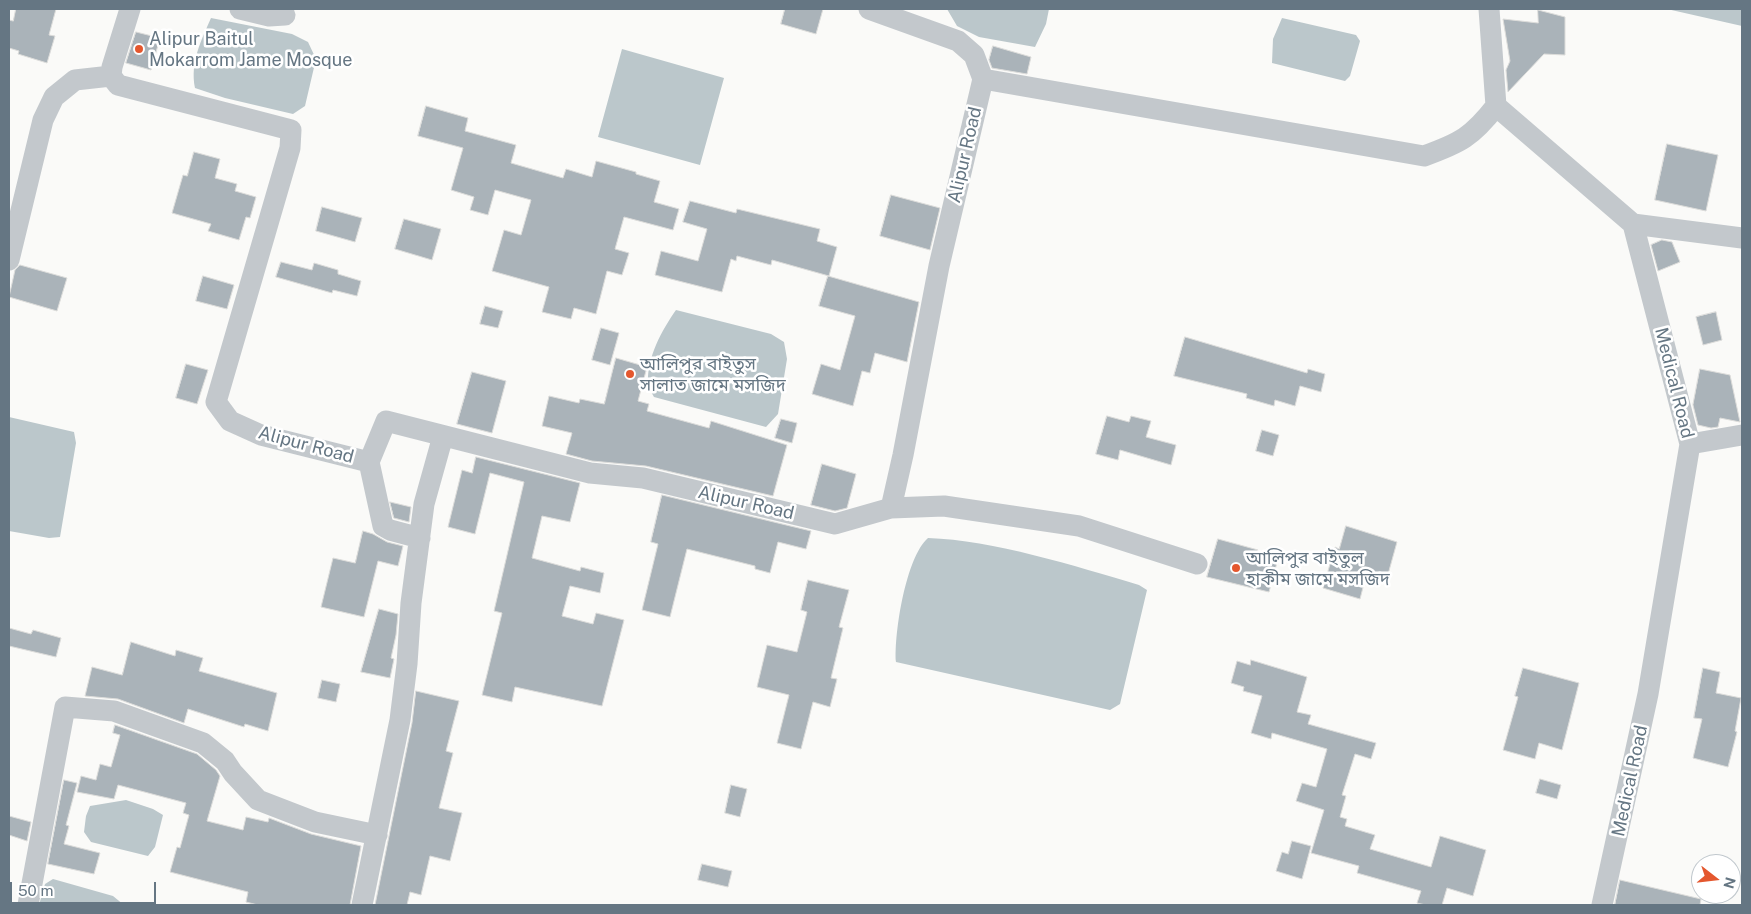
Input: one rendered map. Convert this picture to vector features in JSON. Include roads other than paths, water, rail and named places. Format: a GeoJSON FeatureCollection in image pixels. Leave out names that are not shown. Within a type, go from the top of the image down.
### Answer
{"type":"FeatureCollection","features":[{"type":"Feature","properties":{"kind":"street"},"geometry":{"type":"LineString","coordinates":[[9,260],[43,120],[54,97],[75,80],[111,76],[130,9]]}},
{"type":"Feature","properties":{"kind":"street"},"geometry":{"type":"LineString","coordinates":[[240,9],[269,16],[285,15]]}},
{"type":"Feature","properties":{"kind":"street"},"geometry":{"type":"LineString","coordinates":[[869,9],[958,41],[974,55],[983,79],[1424,156],[1456,145],[1478,130],[1496,106],[1489,9]]}},
{"type":"Feature","properties":{"kind":"street","name":"Alipur Road"},"geometry":{"type":"LineString","coordinates":[[111,76],[118,85],[292,130],[290,148],[216,402],[230,421],[261,436],[369,462],[386,421],[590,473],[643,478],[835,524],[891,508],[939,266],[983,79]]}},
{"type":"Feature","properties":{"kind":"street"},"geometry":{"type":"LineString","coordinates":[[1496,106],[1633,224],[1742,238]]}},
{"type":"Feature","properties":{"kind":"street","name":"Medical Road"},"geometry":{"type":"LineString","coordinates":[[1602,905],[1648,694],[1690,444],[1633,224]]}},
{"type":"Feature","properties":{"kind":"street"},"geometry":{"type":"LineString","coordinates":[[1690,444],[1742,435]]}},
{"type":"Feature","properties":{"kind":"street"},"geometry":{"type":"LineString","coordinates":[[362,905],[400,720],[407,664],[411,603],[424,504],[443,436]]}},
{"type":"Feature","properties":{"kind":"street"},"geometry":{"type":"LineString","coordinates":[[369,462],[383,526],[390,530],[420,538]]}},
{"type":"Feature","properties":{"kind":"street"},"geometry":{"type":"LineString","coordinates":[[891,508],[944,506],[1079,526],[1197,564]]}},
{"type":"Feature","properties":{"kind":"street"},"geometry":{"type":"LineString","coordinates":[[28,905],[65,707],[114,711],[203,743],[225,761],[233,773],[258,800],[315,822],[377,835]]}},
{"type":"Feature","properties":{"kind":"place","name":"Alipur Baitul Mokarrom Jame Mosque"},"geometry":{"type":"Point","coordinates":[139,49]}},
{"type":"Feature","properties":{"kind":"place","name":"আলিপুর বাইতুস সালাত জামে মসজিদ"},"geometry":{"type":"Point","coordinates":[630,374]}},
{"type":"Feature","properties":{"kind":"place","name":"আলিপুর বাইতুল হাকীম জামে মসজিদ"},"geometry":{"type":"Point","coordinates":[1236,568]}}]}
